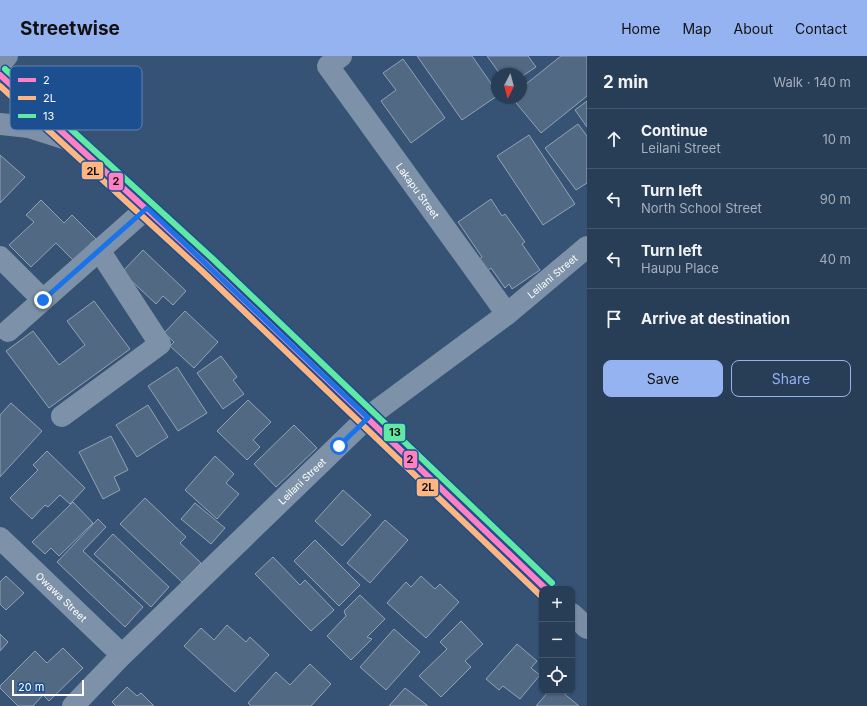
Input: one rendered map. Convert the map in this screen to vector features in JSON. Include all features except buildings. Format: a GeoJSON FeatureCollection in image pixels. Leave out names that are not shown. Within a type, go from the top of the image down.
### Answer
{"type":"FeatureCollection","features":[{"type":"Feature","properties":{"kind":"highway"},"geometry":{"type":"LineString","coordinates":[[0,64],[7,56]]}},
{"type":"Feature","properties":{"kind":"highway"},"geometry":{"type":"LineString","coordinates":[[0,124],[10,125]]}},
{"type":"Feature","properties":{"kind":"highway"},"geometry":{"type":"LineString","coordinates":[[38,130],[73,141]]}},
{"type":"Feature","properties":{"kind":"main road"},"geometry":{"type":"LineString","coordinates":[[0,74],[10,83]]}},
{"type":"Feature","properties":{"kind":"main road"},"geometry":{"type":"LineString","coordinates":[[61,130],[147,208],[543,586]]}},
{"type":"Feature","properties":{"kind":"main road"},"geometry":{"type":"LineString","coordinates":[[575,617],[587,628]]}},
{"type":"Feature","properties":{"kind":"street","name":"Lakapu Street"},"geometry":{"type":"LineString","coordinates":[[335,61],[507,314]]}},
{"type":"Feature","properties":{"kind":"street"},"geometry":{"type":"LineString","coordinates":[[8,331],[147,208]]}},
{"type":"Feature","properties":{"kind":"street","name":"Leilani Street"},"geometry":{"type":"LineString","coordinates":[[73,706],[122,655],[368,418],[507,314],[587,247]]}},
{"type":"Feature","properties":{"kind":"street"},"geometry":{"type":"LineString","coordinates":[[62,416],[160,344],[99,250]]}},
{"type":"Feature","properties":{"kind":"street"},"geometry":{"type":"LineString","coordinates":[[0,257],[43,300]]}},
{"type":"Feature","properties":{"kind":"street","name":"Owawa Street"},"geometry":{"type":"LineString","coordinates":[[0,538],[122,655]]}},
{"type":"Feature","properties":{"kind":"transit line","name":"13"},"geometry":{"type":"LineString","coordinates":[[5,69],[10,74]]}},
{"type":"Feature","properties":{"kind":"transit line","name":"2"},"geometry":{"type":"LineString","coordinates":[[0,75],[10,84]]}},
{"type":"Feature","properties":{"kind":"transit line","name":"2L"},"geometry":{"type":"LineString","coordinates":[[0,86],[10,95]]}},
{"type":"Feature","properties":{"kind":"transit line","name":"2L"},"geometry":{"type":"LineString","coordinates":[[48,130],[202,271],[539,594]]}},
{"type":"Feature","properties":{"kind":"transit line","name":"2"},"geometry":{"type":"LineString","coordinates":[[60,130],[207,265],[543,586]]}},
{"type":"Feature","properties":{"kind":"transit line","name":"13"},"geometry":{"type":"LineString","coordinates":[[72,130],[213,259],[552,583]]}},
{"type":"Feature","properties":{"kind":"route"},"geometry":{"type":"LineString","coordinates":[[43,300],[147,208],[368,418],[339,446]]}}]}
